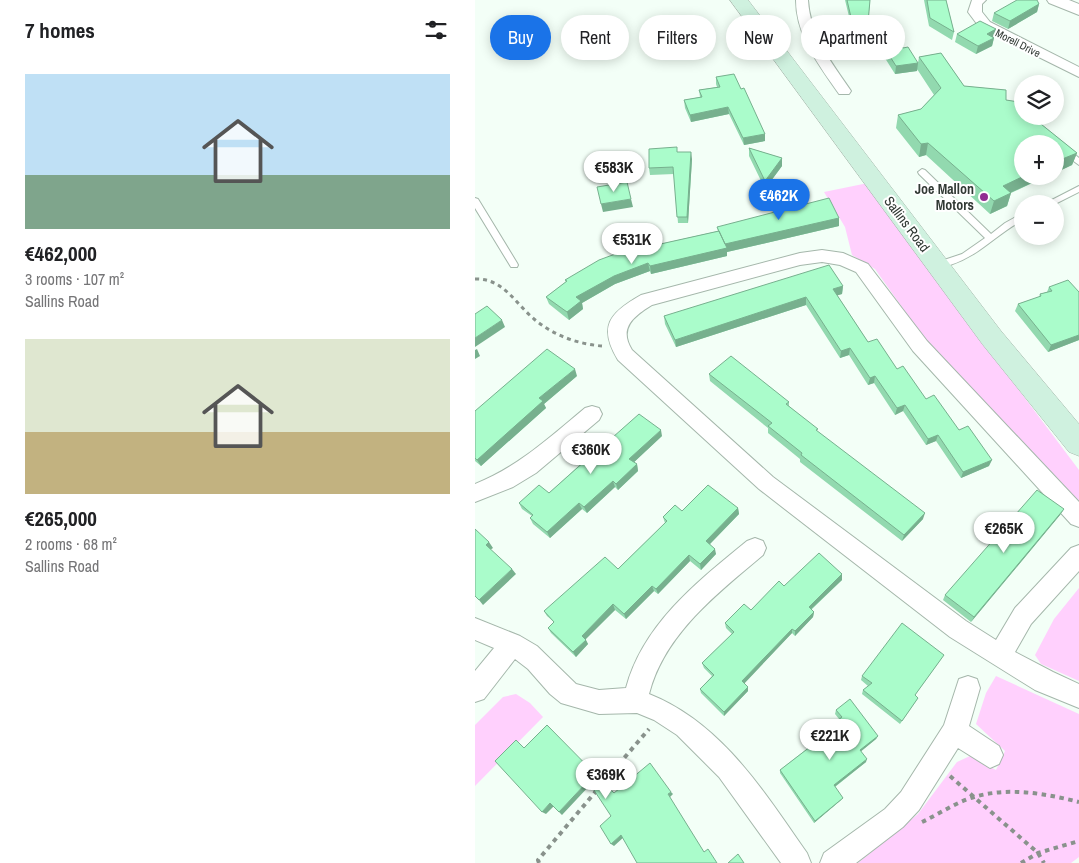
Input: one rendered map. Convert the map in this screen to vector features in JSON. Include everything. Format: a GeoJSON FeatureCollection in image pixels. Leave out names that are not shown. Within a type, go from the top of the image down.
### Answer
{"type":"FeatureCollection","features":[{"type":"Feature","properties":{"kind":"main road","name":"Sallins Road"},"geometry":{"type":"LineString","coordinates":[[739,0],[992,338],[1079,444]]}},
{"type":"Feature","properties":{"kind":"street"},"geometry":{"type":"LineString","coordinates":[[803,0],[806,25],[815,46],[844,91]]}},
{"type":"Feature","properties":{"kind":"street","name":"Morell Drive"},"geometry":{"type":"LineString","coordinates":[[981,0],[976,3],[975,12],[985,26],[1079,73]]}},
{"type":"Feature","properties":{"kind":"street"},"geometry":{"type":"LineString","coordinates":[[1055,0],[1079,10]]}},
{"type":"Feature","properties":{"kind":"street"},"geometry":{"type":"LineString","coordinates":[[1079,518],[920,346],[862,268],[843,258],[822,256],[800,259],[709,286],[647,300],[629,310],[618,324],[617,342],[637,368],[683,406],[766,483],[951,624],[999,656],[1044,681],[1079,696]]}},
{"type":"Feature","properties":{"kind":"street"},"geometry":{"type":"LineString","coordinates":[[475,493],[506,481],[529,467],[592,414]]}},
{"type":"Feature","properties":{"kind":"street"},"geometry":{"type":"LineString","coordinates":[[635,700],[643,669],[668,629],[714,582],[755,548]]}},
{"type":"Feature","properties":{"kind":"street"},"geometry":{"type":"LineString","coordinates":[[999,656],[1023,616],[1079,555]]}},
{"type":"Feature","properties":{"kind":"street"},"geometry":{"type":"LineString","coordinates":[[475,629],[512,644],[544,667],[553,682],[569,694],[599,702],[635,700],[664,711],[705,743],[755,803],[797,863]]}},
{"type":"Feature","properties":{"kind":"street"},"geometry":{"type":"LineString","coordinates":[[475,690],[512,644]]}},
{"type":"Feature","properties":{"kind":"street"},"geometry":{"type":"LineString","coordinates":[[834,863],[894,818],[916,793],[955,731],[968,688]]}},
{"type":"Feature","properties":{"kind":"street"},"geometry":{"type":"LineString","coordinates":[[955,731],[990,755]]}},
{"type":"Feature","properties":{"kind":"lane"},"geometry":{"type":"LineString","coordinates":[[1064,151],[1079,162]]}},
{"type":"Feature","properties":{"kind":"lane"},"geometry":{"type":"LineString","coordinates":[[922,172],[991,239]]}},
{"type":"Feature","properties":{"kind":"lane"},"geometry":{"type":"LineString","coordinates":[[1064,196],[1079,189]]}},
{"type":"Feature","properties":{"kind":"lane"},"geometry":{"type":"LineString","coordinates":[[475,201],[514,265]]}},
{"type":"Feature","properties":{"kind":"lane"},"geometry":{"type":"LineString","coordinates":[[938,265],[966,256],[1014,220]]}},
{"type":"Feature","properties":{"kind":"path"},"geometry":{"type":"LineString","coordinates":[[475,279],[491,280],[535,319],[555,333],[575,342],[601,346],[617,342]]}},
{"type":"Feature","properties":{"kind":"path"},"geometry":{"type":"LineString","coordinates":[[539,863],[538,860],[664,711]]}},
{"type":"Feature","properties":{"kind":"path"},"geometry":{"type":"LineString","coordinates":[[934,763],[1038,853],[1044,863]]}},
{"type":"Feature","properties":{"kind":"path"},"geometry":{"type":"LineString","coordinates":[[912,827],[974,797],[1012,791],[1057,796],[1079,802]]}},
{"type":"Feature","properties":{"kind":"path"},"geometry":{"type":"LineString","coordinates":[[1021,863],[1038,853],[1079,841]]}},
{"type":"Feature","properties":{"kind":"shaded area"},"geometry":{"type":"Polygon","coordinates":[[[868,183],[945,292],[1079,470],[1079,512],[940,361],[875,269],[852,255],[845,227],[824,192],[868,183]]]}},
{"type":"Feature","properties":{"kind":"shaded area"},"geometry":{"type":"Polygon","coordinates":[[[1079,588],[1079,681],[1041,664],[1035,655],[1054,619],[1079,588]]]}},
{"type":"Feature","properties":{"kind":"shaded area"},"geometry":{"type":"Polygon","coordinates":[[[996,676],[1079,714],[1079,857],[1071,863],[858,863],[918,814],[957,762],[970,756],[996,770],[1005,751],[976,724],[986,693],[996,676]]]}},
{"type":"Feature","properties":{"kind":"shaded area"},"geometry":{"type":"Polygon","coordinates":[[[516,694],[530,703],[543,717],[475,786],[475,725],[503,697],[516,694]]]}},
{"type":"Feature","properties":{"kind":"building"},"geometry":{"type":"Polygon","coordinates":[[[847,0],[870,0],[869,15],[850,15],[847,0]]]}},
{"type":"Feature","properties":{"kind":"building"},"geometry":{"type":"Polygon","coordinates":[[[927,0],[946,0],[954,32],[930,18],[927,0]]]}},
{"type":"Feature","properties":{"kind":"building"},"geometry":{"type":"Polygon","coordinates":[[[1017,0],[1037,0],[1039,4],[1010,21],[994,13],[1017,0]]]}},
{"type":"Feature","properties":{"kind":"building"},"geometry":{"type":"Polygon","coordinates":[[[980,21],[996,29],[987,34],[994,38],[978,46],[957,34],[980,21]]]}},
{"type":"Feature","properties":{"kind":"building"},"geometry":{"type":"Polygon","coordinates":[[[908,47],[918,63],[896,66],[892,60],[905,60],[905,48],[908,47]]]}},
{"type":"Feature","properties":{"kind":"building"},"geometry":{"type":"Polygon","coordinates":[[[941,53],[964,86],[1006,90],[1006,100],[1014,101],[1014,125],[1042,125],[1055,135],[1014,135],[1014,181],[1003,186],[1011,193],[994,201],[928,143],[921,144],[898,115],[921,109],[941,88],[919,57],[941,53]]]}},
{"type":"Feature","properties":{"kind":"building"},"geometry":{"type":"Polygon","coordinates":[[[734,74],[741,89],[744,88],[765,134],[743,138],[728,107],[690,115],[684,100],[702,97],[699,90],[720,87],[716,77],[734,74]]]}},
{"type":"Feature","properties":{"kind":"building"},"geometry":{"type":"Polygon","coordinates":[[[1064,143],[1077,153],[1064,158],[1064,143]]]}},
{"type":"Feature","properties":{"kind":"building"},"geometry":{"type":"Polygon","coordinates":[[[677,147],[677,152],[691,152],[687,217],[677,217],[673,167],[649,168],[649,149],[677,147]]]}},
{"type":"Feature","properties":{"kind":"building"},"geometry":{"type":"Polygon","coordinates":[[[749,148],[782,158],[765,181],[749,148]]]}},
{"type":"Feature","properties":{"kind":"building"},"geometry":{"type":"Polygon","coordinates":[[[627,182],[631,199],[601,204],[597,187],[627,182]]]}},
{"type":"Feature","properties":{"kind":"building"},"geometry":{"type":"Polygon","coordinates":[[[829,198],[839,218],[725,244],[717,227],[829,198]]]}},
{"type":"Feature","properties":{"kind":"building"},"geometry":{"type":"Polygon","coordinates":[[[719,231],[727,248],[650,266],[648,263],[614,276],[576,297],[581,301],[567,312],[546,297],[567,281],[565,280],[599,260],[637,246],[638,249],[719,231]]]}},
{"type":"Feature","properties":{"kind":"building"},"geometry":{"type":"Polygon","coordinates":[[[829,265],[843,286],[833,289],[868,342],[877,339],[897,369],[903,366],[926,399],[934,395],[959,430],[968,426],[992,460],[963,472],[938,435],[928,439],[905,405],[897,408],[875,376],[870,378],[850,348],[841,351],[806,297],[675,340],[664,316],[829,265]]]}},
{"type":"Feature","properties":{"kind":"building"},"geometry":{"type":"Polygon","coordinates":[[[1068,280],[1079,292],[1079,335],[1051,345],[1018,304],[1052,291],[1049,287],[1068,280]]]}},
{"type":"Feature","properties":{"kind":"building"},"geometry":{"type":"Polygon","coordinates":[[[487,306],[502,320],[475,338],[475,314],[487,306]]]}},
{"type":"Feature","properties":{"kind":"building"},"geometry":{"type":"Polygon","coordinates":[[[547,349],[575,369],[539,398],[543,401],[477,460],[475,458],[475,411],[547,349]]]}},
{"type":"Feature","properties":{"kind":"building"},"geometry":{"type":"Polygon","coordinates":[[[731,356],[789,402],[786,404],[818,429],[816,430],[925,513],[904,535],[801,455],[802,453],[768,426],[772,423],[709,374],[731,356]]]}},
{"type":"Feature","properties":{"kind":"building"},"geometry":{"type":"Polygon","coordinates":[[[639,414],[661,430],[629,459],[637,464],[616,484],[613,481],[584,507],[579,503],[547,532],[530,518],[533,515],[519,503],[539,485],[549,493],[586,460],[583,457],[600,442],[604,445],[639,414]]]}},
{"type":"Feature","properties":{"kind":"building"},"geometry":{"type":"Polygon","coordinates":[[[708,485],[738,508],[706,541],[715,549],[700,564],[689,555],[656,589],[652,586],[624,614],[613,604],[582,636],[586,640],[573,652],[548,628],[554,622],[544,611],[605,557],[618,569],[667,521],[663,517],[675,505],[682,511],[708,485]]]}},
{"type":"Feature","properties":{"kind":"building"},"geometry":{"type":"Polygon","coordinates":[[[1037,490],[1064,509],[974,617],[945,595],[1037,490]]]}},
{"type":"Feature","properties":{"kind":"building"},"geometry":{"type":"Polygon","coordinates":[[[475,529],[489,542],[486,545],[512,569],[479,600],[475,596],[475,529]]]}},
{"type":"Feature","properties":{"kind":"building"},"geometry":{"type":"Polygon","coordinates":[[[819,553],[842,574],[809,607],[814,612],[795,631],[792,629],[742,681],[748,687],[724,712],[700,689],[714,675],[702,663],[734,632],[725,623],[744,604],[751,610],[779,581],[784,586],[819,553]]]}},
{"type":"Feature","properties":{"kind":"building"},"geometry":{"type":"Polygon","coordinates":[[[902,623],[944,655],[915,695],[918,698],[902,721],[863,690],[872,683],[862,676],[902,623]]]}},
{"type":"Feature","properties":{"kind":"building"},"geometry":{"type":"Polygon","coordinates":[[[850,699],[878,736],[860,750],[867,759],[834,785],[843,798],[815,821],[780,770],[819,740],[817,737],[842,717],[836,710],[850,699]]]}},
{"type":"Feature","properties":{"kind":"building"},"geometry":{"type":"Polygon","coordinates":[[[547,725],[614,793],[650,763],[671,792],[668,794],[704,852],[708,849],[717,863],[637,863],[621,835],[611,844],[600,826],[611,816],[588,781],[559,812],[550,803],[542,812],[495,761],[516,740],[524,748],[547,725]]]}},
{"type":"Feature","properties":{"kind":"building"},"geometry":{"type":"Polygon","coordinates":[[[738,854],[744,863],[728,863],[738,854]]]}},
{"type":"Feature","properties":{"kind":"place","name":"Joe Mallon Motors"},"geometry":{"type":"Point","coordinates":[984,197]}}]}
